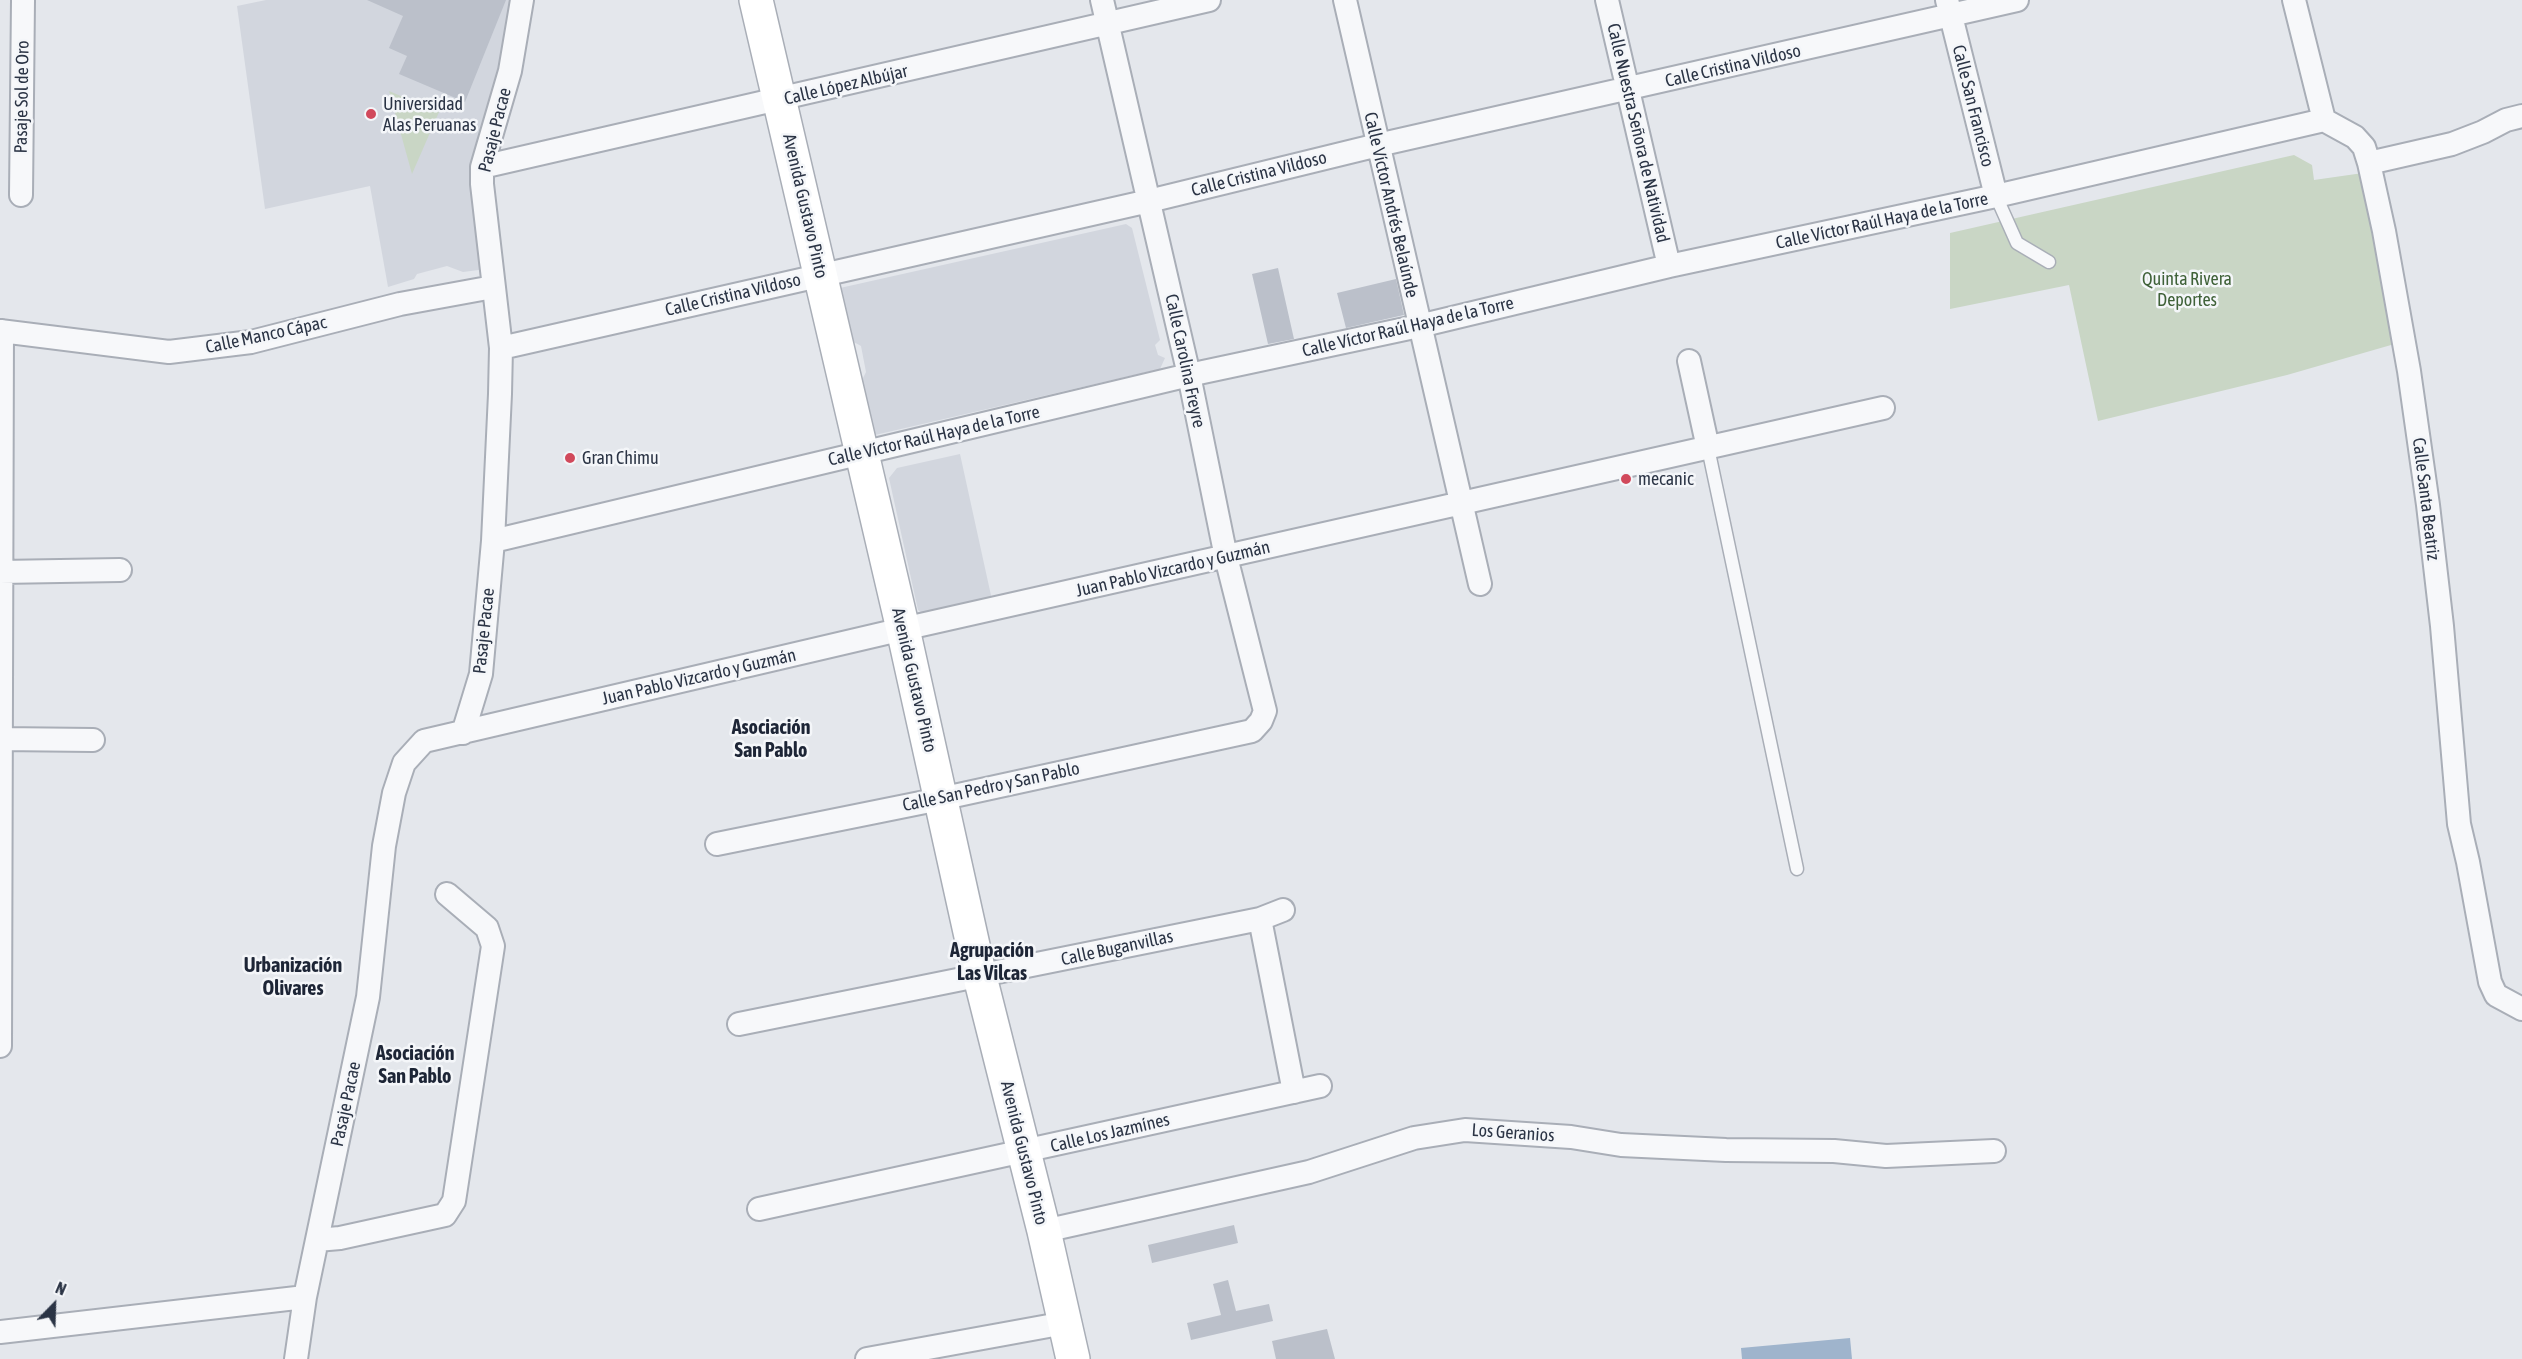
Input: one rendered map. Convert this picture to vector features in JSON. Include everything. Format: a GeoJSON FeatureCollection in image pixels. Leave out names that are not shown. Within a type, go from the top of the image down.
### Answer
{"type":"FeatureCollection","features":[{"type":"Feature","properties":{"kind":"main road","name":"Avenida Gustavo Pinto"},"geometry":{"type":"LineString","coordinates":[[756,0],[903,629],[980,976],[1044,1231],[1073,1359]]}},
{"type":"Feature","properties":{"kind":"street","name":"Pasaje Sol de Oro"},"geometry":{"type":"LineString","coordinates":[[21,195],[23,0]]}},
{"type":"Feature","properties":{"kind":"street","name":"Pasaje Pacae"},"geometry":{"type":"LineString","coordinates":[[296,1359],[305,1297],[368,997],[384,846],[394,793],[404,763],[424,741],[463,733],[481,674],[493,541],[501,348],[482,167],[510,71],[522,0]]}},
{"type":"Feature","properties":{"kind":"street","name":"Calle Carolina Freyre"},"geometry":{"type":"LineString","coordinates":[[1102,0],[1189,375],[1226,558],[1265,711],[1261,721]]}},
{"type":"Feature","properties":{"kind":"street","name":"Calle López Albújar"},"geometry":{"type":"LineString","coordinates":[[482,167],[1209,0]]}},
{"type":"Feature","properties":{"kind":"street","name":"Calle Víctor Andrés Belaúnde"},"geometry":{"type":"LineString","coordinates":[[1345,0],[1480,584]]}},
{"type":"Feature","properties":{"kind":"street","name":"Calle Nuestra Señora de Natividad"},"geometry":{"type":"LineString","coordinates":[[1607,0],[1669,266]]}},
{"type":"Feature","properties":{"kind":"street","name":"Calle Cristina Vildoso"},"geometry":{"type":"LineString","coordinates":[[501,348],[1149,201],[1628,89],[1949,8],[2017,0]]}},
{"type":"Feature","properties":{"kind":"street"},"geometry":{"type":"LineString","coordinates":[[2294,0],[2324,120]]}},
{"type":"Feature","properties":{"kind":"street","name":"Calle San Francisco"},"geometry":{"type":"LineString","coordinates":[[1949,8],[1996,196]]}},
{"type":"Feature","properties":{"kind":"street"},"geometry":{"type":"LineString","coordinates":[[2369,163],[2452,144],[2506,120],[2522,116]]}},
{"type":"Feature","properties":{"kind":"street","name":"Calle Santa Beatriz"},"geometry":{"type":"LineString","coordinates":[[2324,120],[2355,137],[2364,147],[2369,163],[2384,231],[2409,371],[2428,505],[2442,626],[2458,824],[2468,862],[2490,982],[2496,994],[2522,1009]]}},
{"type":"Feature","properties":{"kind":"street","name":"Calle Víctor Raúl Haya de la Torre"},"geometry":{"type":"LineString","coordinates":[[493,541],[1189,375],[1419,326],[1669,266],[1996,196],[2324,120]]}},
{"type":"Feature","properties":{"kind":"street","name":"Calle Manco Cápac"},"geometry":{"type":"LineString","coordinates":[[1,331],[169,352],[251,342],[400,304],[494,287]]}},
{"type":"Feature","properties":{"kind":"street"},"geometry":{"type":"LineString","coordinates":[[0,1046],[1,331]]}},
{"type":"Feature","properties":{"kind":"street"},"geometry":{"type":"LineString","coordinates":[[1689,361],[1708,448]]}},
{"type":"Feature","properties":{"kind":"street","name":"Juan Pablo Vizcardo y Guzmán"},"geometry":{"type":"LineString","coordinates":[[463,733],[903,629],[1462,505],[1883,408]]}},
{"type":"Feature","properties":{"kind":"street"},"geometry":{"type":"LineString","coordinates":[[1,572],[120,570]]}},
{"type":"Feature","properties":{"kind":"street","name":"Calle San Pedro y San Pablo"},"geometry":{"type":"LineString","coordinates":[[717,844],[940,799],[1252,731],[1261,721]]}},
{"type":"Feature","properties":{"kind":"street"},"geometry":{"type":"LineString","coordinates":[[0,739],[93,740]]}},
{"type":"Feature","properties":{"kind":"street"},"geometry":{"type":"LineString","coordinates":[[317,1239],[340,1238],[445,1215],[454,1201],[493,946],[487,928],[447,894]]}},
{"type":"Feature","properties":{"kind":"street","name":"Calle Buganvillas"},"geometry":{"type":"LineString","coordinates":[[739,1023],[1260,919],[1283,910]]}},
{"type":"Feature","properties":{"kind":"street"},"geometry":{"type":"LineString","coordinates":[[1260,919],[1294,1092]]}},
{"type":"Feature","properties":{"kind":"street","name":"Calle Los Jazmínes"},"geometry":{"type":"LineString","coordinates":[[759,1209],[1320,1086]]}},
{"type":"Feature","properties":{"kind":"street","name":"Los Geranios"},"geometry":{"type":"LineString","coordinates":[[1044,1231],[1309,1172],[1414,1138],[1466,1130],[1571,1137],[1621,1144],[1726,1150],[1834,1151],[1886,1156],[1994,1151]]}},
{"type":"Feature","properties":{"kind":"street"},"geometry":{"type":"LineString","coordinates":[[0,1332],[305,1297]]}},
{"type":"Feature","properties":{"kind":"street"},"geometry":{"type":"LineString","coordinates":[[867,1359],[1065,1323]]}},
{"type":"Feature","properties":{"kind":"lane","name":"Calle San Francisco"},"geometry":{"type":"LineString","coordinates":[[1996,196],[2017,243],[2049,262]]}},
{"type":"Feature","properties":{"kind":"lane"},"geometry":{"type":"LineString","coordinates":[[1708,448],[1797,869]]}},
{"type":"Feature","properties":{"kind":"shaded area","name":"Universidad Alas Peruanas"},"geometry":{"type":"Polygon","coordinates":[[[266,0],[514,0],[504,69],[476,158],[486,269],[463,272],[447,266],[417,274],[414,279],[388,287],[370,186],[265,209],[237,6],[266,0]]]}},
{"type":"Feature","properties":{"kind":"shaded area"},"geometry":{"type":"Polygon","coordinates":[[[1126,224],[1132,228],[1160,340],[1155,345],[1158,355],[1165,358],[1160,369],[875,435],[862,380],[866,372],[861,346],[852,341],[840,288],[1126,224]]]}},
{"type":"Feature","properties":{"kind":"shaded area"},"geometry":{"type":"Polygon","coordinates":[[[960,454],[992,600],[925,615],[918,610],[889,478],[897,468],[960,454]]]}},
{"type":"Feature","properties":{"kind":"green space"},"geometry":{"type":"Polygon","coordinates":[[[389,91],[439,112],[412,174],[389,91]]]}},
{"type":"Feature","properties":{"kind":"green space","name":"Quinta Rivera Deportes"},"geometry":{"type":"Polygon","coordinates":[[[2294,155],[2312,165],[2314,180],[2363,173],[2398,343],[2287,375],[2098,421],[2069,285],[1950,309],[1950,233],[2294,155]]]}},
{"type":"Feature","properties":{"kind":"water"},"geometry":{"type":"Polygon","coordinates":[[[1850,1338],[1852,1359],[1742,1359],[1741,1348],[1850,1338]]]}},
{"type":"Feature","properties":{"kind":"building"},"geometry":{"type":"Polygon","coordinates":[[[367,0],[506,0],[465,102],[399,74],[407,56],[389,48],[403,16],[367,0]]]}},
{"type":"Feature","properties":{"kind":"building"},"geometry":{"type":"Polygon","coordinates":[[[1278,268],[1294,339],[1268,344],[1252,274],[1278,268]]]}},
{"type":"Feature","properties":{"kind":"building"},"geometry":{"type":"Polygon","coordinates":[[[1396,279],[1404,315],[1346,328],[1337,293],[1396,279]]]}},
{"type":"Feature","properties":{"kind":"building"},"geometry":{"type":"Polygon","coordinates":[[[1234,1225],[1238,1243],[1152,1263],[1148,1245],[1234,1225]]]}},
{"type":"Feature","properties":{"kind":"building"},"geometry":{"type":"Polygon","coordinates":[[[1228,1280],[1236,1311],[1269,1304],[1273,1321],[1191,1340],[1187,1323],[1221,1315],[1213,1284],[1228,1280]]]}},
{"type":"Feature","properties":{"kind":"building"},"geometry":{"type":"Polygon","coordinates":[[[1327,1329],[1335,1359],[1276,1359],[1272,1341],[1327,1329]]]}},
{"type":"Feature","properties":{"kind":"place","name":"Universidad Alas Peruanas"},"geometry":{"type":"Point","coordinates":[371,114]}},
{"type":"Feature","properties":{"kind":"place","name":"Gran Chimu"},"geometry":{"type":"Point","coordinates":[570,458]}},
{"type":"Feature","properties":{"kind":"place","name":"mecanic"},"geometry":{"type":"Point","coordinates":[1626,479]}},
{"type":"Feature","properties":{"kind":"district","name":"Asociación San Pablo"},"geometry":{"type":"Point","coordinates":[771,740]}},
{"type":"Feature","properties":{"kind":"district","name":"Agrupación Las Vilcas"},"geometry":{"type":"Point","coordinates":[992,962]}},
{"type":"Feature","properties":{"kind":"district","name":"Urbanización Olivares"},"geometry":{"type":"Point","coordinates":[293,978]}},
{"type":"Feature","properties":{"kind":"district","name":"Asociación San Pablo"},"geometry":{"type":"Point","coordinates":[415,1066]}}]}
